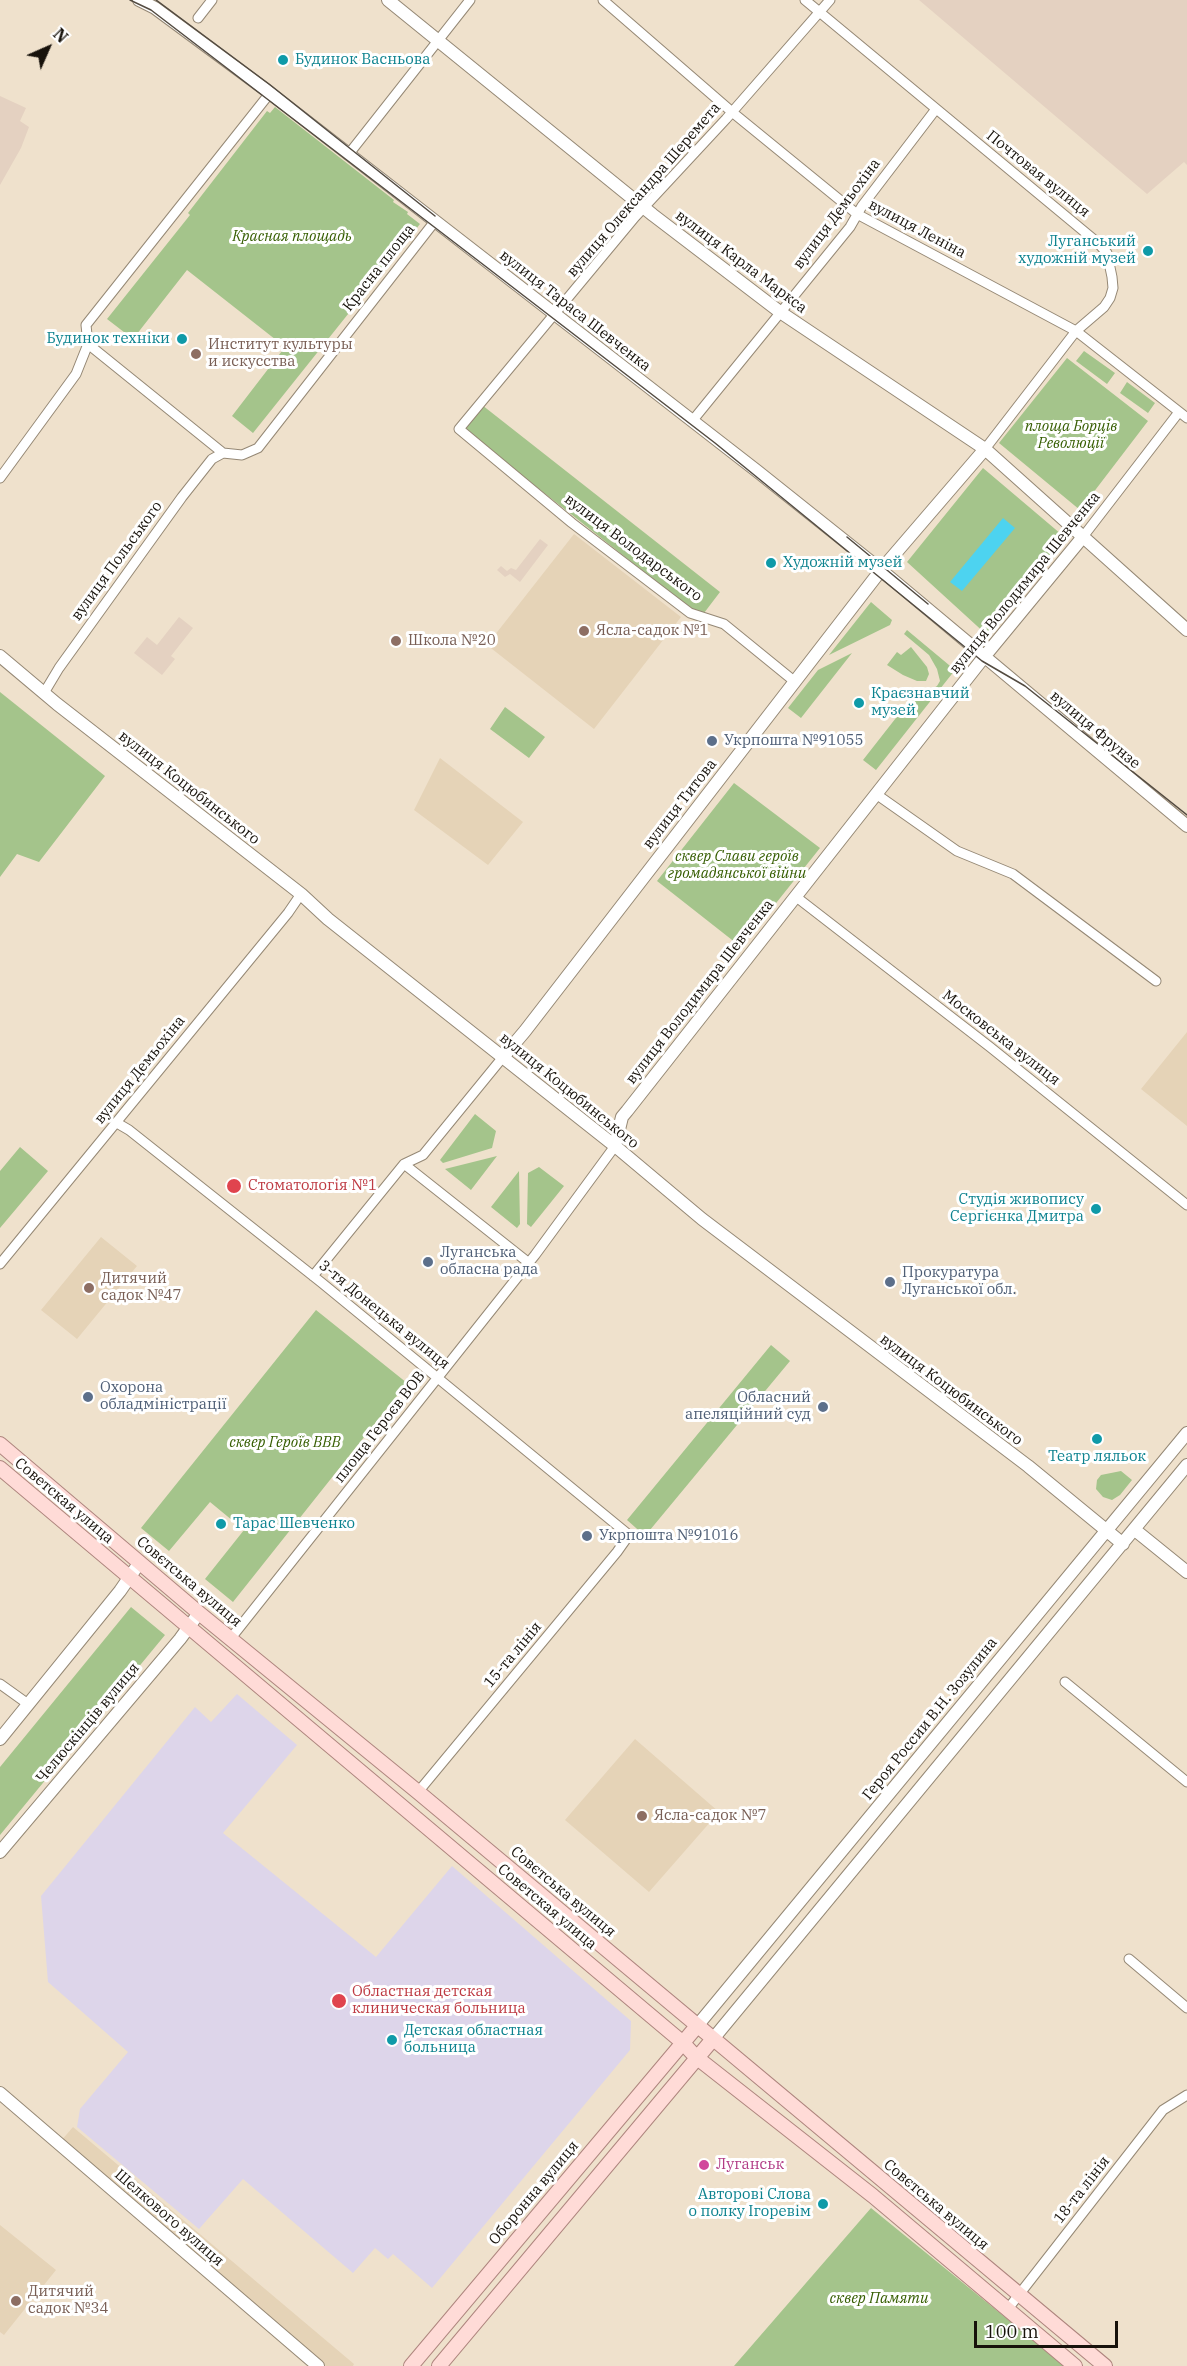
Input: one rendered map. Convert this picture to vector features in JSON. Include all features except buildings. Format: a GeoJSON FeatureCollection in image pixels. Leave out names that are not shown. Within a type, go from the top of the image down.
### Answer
{"type":"FeatureCollection","features":[{"type":"Feature","properties":{"kind":"main road","name":"Совєтська вулиця"},"geometry":{"type":"LineString","coordinates":[[0,1444],[199,1613],[418,1792],[1106,2366]]}},
{"type":"Feature","properties":{"kind":"main road","name":"Советская улица"},"geometry":{"type":"LineString","coordinates":[[0,1468],[682,2042],[696,2057],[873,2196],[1075,2366]]}},
{"type":"Feature","properties":{"kind":"main road","name":"Оборонна вулиця"},"geometry":{"type":"LineString","coordinates":[[411,2366],[697,2025]]}},
{"type":"Feature","properties":{"kind":"main road"},"geometry":{"type":"LineString","coordinates":[[439,2366],[712,2039]]}},
{"type":"Feature","properties":{"kind":"street","name":"вулиця Тараса Шевченка"},"geometry":{"type":"LineString","coordinates":[[139,0],[156,8],[270,93],[554,315],[693,420],[881,570],[984,657]]}},
{"type":"Feature","properties":{"kind":"street"},"geometry":{"type":"LineString","coordinates":[[198,18],[212,0]]}},
{"type":"Feature","properties":{"kind":"street","name":"вулиця Карла Маркса"},"geometry":{"type":"LineString","coordinates":[[388,0],[646,208],[780,312],[985,449],[1187,630]]}},
{"type":"Feature","properties":{"kind":"street"},"geometry":{"type":"LineString","coordinates":[[348,155],[470,0]]}},
{"type":"Feature","properties":{"kind":"street","name":"вулиця Леніна"},"geometry":{"type":"LineString","coordinates":[[603,0],[732,112],[858,214],[1076,331],[1183,415]]}},
{"type":"Feature","properties":{"kind":"street","name":"Почтовая вулиця"},"geometry":{"type":"LineString","coordinates":[[805,0],[1098,243],[1107,253],[1112,277],[1113,288],[1104,307],[1076,331],[985,449],[881,570]]}},
{"type":"Feature","properties":{"kind":"street","name":"вулиця Олександра Шеремета"},"geometry":{"type":"LineString","coordinates":[[459,429],[635,217],[646,208],[830,0]]}},
{"type":"Feature","properties":{"kind":"street"},"geometry":{"type":"LineString","coordinates":[[0,478],[76,374],[88,344],[86,325],[270,93]]}},
{"type":"Feature","properties":{"kind":"street","name":"вулиця Демьохіна"},"geometry":{"type":"LineString","coordinates":[[693,420],[850,227],[936,110]]}},
{"type":"Feature","properties":{"kind":"street","name":"Красна площа"},"geometry":{"type":"LineString","coordinates":[[223,453],[242,455],[258,448],[432,225],[437,222]]}},
{"type":"Feature","properties":{"kind":"street"},"geometry":{"type":"LineString","coordinates":[[88,344],[223,453]]}},
{"type":"Feature","properties":{"kind":"street","name":"вулиця Володимира Шевченка"},"geometry":{"type":"LineString","coordinates":[[615,1146],[622,1117],[984,657],[1183,415]]}},
{"type":"Feature","properties":{"kind":"street","name":"вулиця Володарського"},"geometry":{"type":"LineString","coordinates":[[459,429],[572,523],[690,613],[724,624],[794,681]]}},
{"type":"Feature","properties":{"kind":"street","name":"вулиця Польського"},"geometry":{"type":"LineString","coordinates":[[44,693],[58,668],[189,488],[212,459],[223,453]]}},
{"type":"Feature","properties":{"kind":"street","name":"вулиця Титова"},"geometry":{"type":"LineString","coordinates":[[503,1057],[881,570]]}},
{"type":"Feature","properties":{"kind":"street","name":"вулиця Коцюбинського"},"geometry":{"type":"LineString","coordinates":[[0,657],[301,894],[328,919],[615,1146],[711,1226],[1028,1466],[1123,1544]]}},
{"type":"Feature","properties":{"kind":"street","name":"вулиця Фрунзе"},"geometry":{"type":"LineString","coordinates":[[984,657],[1186,823]]}},
{"type":"Feature","properties":{"kind":"street"},"geometry":{"type":"LineString","coordinates":[[876,794],[957,851],[1013,874],[1156,981]]}},
{"type":"Feature","properties":{"kind":"street","name":"вулиця Демьохіна"},"geometry":{"type":"LineString","coordinates":[[0,1264],[301,894]]}},
{"type":"Feature","properties":{"kind":"street","name":"Московська вулиця"},"geometry":{"type":"LineString","coordinates":[[795,896],[990,1047],[1187,1205]]}},
{"type":"Feature","properties":{"kind":"street"},"geometry":{"type":"LineString","coordinates":[[313,1276],[404,1164],[423,1155],[503,1057]]}},
{"type":"Feature","properties":{"kind":"street","name":"3-тя Донецька вулиця"},"geometry":{"type":"LineString","coordinates":[[117,1123],[129,1130],[313,1276],[629,1535]]}},
{"type":"Feature","properties":{"kind":"street","name":"площа Героєв ВОВ"},"geometry":{"type":"LineString","coordinates":[[231,1638],[528,1263],[615,1146]]}},
{"type":"Feature","properties":{"kind":"street"},"geometry":{"type":"LineString","coordinates":[[404,1164],[528,1263]]}},
{"type":"Feature","properties":{"kind":"street","name":"Героя России В.Н. Зозулина"},"geometry":{"type":"LineString","coordinates":[[697,2025],[1187,1433]]}},
{"type":"Feature","properties":{"kind":"street"},"geometry":{"type":"LineString","coordinates":[[712,2039],[1187,1466]]}},
{"type":"Feature","properties":{"kind":"street"},"geometry":{"type":"LineString","coordinates":[[1135,1530],[1187,1572]]}},
{"type":"Feature","properties":{"kind":"street","name":"15-та лінія"},"geometry":{"type":"LineString","coordinates":[[418,1792],[629,1535]]}},
{"type":"Feature","properties":{"kind":"street"},"geometry":{"type":"LineString","coordinates":[[0,1739],[140,1562]]}},
{"type":"Feature","properties":{"kind":"street","name":"Челюскінців вулиця"},"geometry":{"type":"LineString","coordinates":[[0,1852],[199,1613]]}},
{"type":"Feature","properties":{"kind":"street"},"geometry":{"type":"LineString","coordinates":[[1065,1682],[1187,1782]]}},
{"type":"Feature","properties":{"kind":"street"},"geometry":{"type":"LineString","coordinates":[[0,1684],[28,1704]]}},
{"type":"Feature","properties":{"kind":"street"},"geometry":{"type":"LineString","coordinates":[[1129,1959],[1187,2008]]}},
{"type":"Feature","properties":{"kind":"street","name":"Шелкового вулиця"},"geometry":{"type":"LineString","coordinates":[[0,2093],[318,2366]]}},
{"type":"Feature","properties":{"kind":"street","name":"18-та лінія"},"geometry":{"type":"LineString","coordinates":[[1007,2310],[1163,2110],[1187,2095]]}},
{"type":"Feature","properties":{"kind":"shaded area"},"geometry":{"type":"Polygon","coordinates":[[[919,0],[1187,0],[1187,165],[1184,162],[1147,194],[919,0]]]}},
{"type":"Feature","properties":{"kind":"shaded area"},"geometry":{"type":"Polygon","coordinates":[[[0,96],[26,108],[20,121],[29,127],[21,148],[0,185],[0,96]]]}},
{"type":"Feature","properties":{"kind":"shaded area","name":"Ясла-садок №1"},"geometry":{"type":"Polygon","coordinates":[[[574,534],[681,617],[594,729],[487,645],[574,534]]]}},
{"type":"Feature","properties":{"kind":"shaded area"},"geometry":{"type":"Polygon","coordinates":[[[540,539],[548,545],[520,582],[510,574],[505,577],[497,570],[501,566],[507,571],[511,568],[516,570],[540,539]]]}},
{"type":"Feature","properties":{"kind":"shaded area"},"geometry":{"type":"Polygon","coordinates":[[[179,617],[193,628],[171,656],[175,659],[162,675],[134,653],[147,637],[157,645],[179,617]]]}},
{"type":"Feature","properties":{"kind":"shaded area"},"geometry":{"type":"Polygon","coordinates":[[[440,758],[523,822],[488,865],[414,810],[440,758]]]}},
{"type":"Feature","properties":{"kind":"shaded area"},"geometry":{"type":"Polygon","coordinates":[[[1187,1032],[1187,1126],[1141,1089],[1187,1032]]]}},
{"type":"Feature","properties":{"kind":"shaded area","name":"Дитячий садок №47"},"geometry":{"type":"Polygon","coordinates":[[[101,1237],[137,1266],[77,1339],[41,1310],[101,1237]]]}},
{"type":"Feature","properties":{"kind":"shaded area","name":"Областная детская клиническая больница"},"geometry":{"type":"Polygon","coordinates":[[[237,1694],[297,1745],[223,1833],[376,1957],[452,1866],[631,2021],[630,2050],[432,2288],[393,2254],[388,2259],[375,2248],[353,2273],[243,2179],[199,2229],[77,2127],[80,2109],[128,2052],[48,1982],[41,1896],[195,1707],[211,1722],[237,1694]]]}},
{"type":"Feature","properties":{"kind":"shaded area","name":"Ясла-садок №7"},"geometry":{"type":"Polygon","coordinates":[[[635,1739],[719,1812],[649,1892],[565,1820],[635,1739]]]}},
{"type":"Feature","properties":{"kind":"shaded area"},"geometry":{"type":"Polygon","coordinates":[[[73,2127],[354,2364],[353,2366],[326,2366],[60,2142],[73,2127]]]}},
{"type":"Feature","properties":{"kind":"shaded area","name":"Дитячий садок №34"},"geometry":{"type":"Polygon","coordinates":[[[0,2225],[56,2270],[4,2335],[0,2332],[0,2225]]]}},
{"type":"Feature","properties":{"kind":"green space","name":"Красная площадь"},"geometry":{"type":"Polygon","coordinates":[[[275,107],[394,200],[393,202],[420,224],[253,433],[232,416],[285,347],[187,270],[133,339],[107,319],[190,215],[188,213],[267,111],[270,113],[275,107]]]}},
{"type":"Feature","properties":{"kind":"green space"},"geometry":{"type":"Polygon","coordinates":[[[1084,351],[1115,373],[1107,384],[1076,361],[1084,351]]]}},
{"type":"Feature","properties":{"kind":"green space","name":"площа Борців Революції"},"geometry":{"type":"Polygon","coordinates":[[[1067,358],[1148,421],[1080,510],[999,443],[1067,358]]]}},
{"type":"Feature","properties":{"kind":"green space"},"geometry":{"type":"Polygon","coordinates":[[[1127,382],[1155,403],[1148,413],[1120,393],[1127,382]]]}},
{"type":"Feature","properties":{"kind":"green space"},"geometry":{"type":"Polygon","coordinates":[[[482,405],[720,592],[701,617],[462,428],[482,405]]]}},
{"type":"Feature","properties":{"kind":"green space"},"geometry":{"type":"Polygon","coordinates":[[[983,468],[1068,540],[988,636],[907,562],[983,468]]]}},
{"type":"Feature","properties":{"kind":"green space"},"geometry":{"type":"Polygon","coordinates":[[[871,602],[892,620],[890,625],[829,655],[871,602]]]}},
{"type":"Feature","properties":{"kind":"green space"},"geometry":{"type":"Polygon","coordinates":[[[907,630],[955,670],[876,770],[863,760],[910,700],[914,690],[929,691],[940,681],[937,669],[929,655],[904,634],[907,630]]]}},
{"type":"Feature","properties":{"kind":"green space"},"geometry":{"type":"Polygon","coordinates":[[[911,647],[927,667],[929,674],[926,681],[917,681],[887,665],[897,652],[901,655],[911,647]]]}},
{"type":"Feature","properties":{"kind":"green space"},"geometry":{"type":"Polygon","coordinates":[[[852,653],[801,718],[788,708],[818,670],[852,653]]]}},
{"type":"Feature","properties":{"kind":"green space"},"geometry":{"type":"Polygon","coordinates":[[[0,692],[105,776],[39,862],[17,854],[0,877],[0,692]]]}},
{"type":"Feature","properties":{"kind":"green space"},"geometry":{"type":"Polygon","coordinates":[[[505,707],[545,737],[529,758],[490,729],[505,707]]]}},
{"type":"Feature","properties":{"kind":"green space","name":"сквер Слави героїв громадянської війни"},"geometry":{"type":"Polygon","coordinates":[[[734,783],[820,848],[741,947],[657,881],[734,783]]]}},
{"type":"Feature","properties":{"kind":"green space"},"geometry":{"type":"Polygon","coordinates":[[[475,1114],[496,1131],[492,1148],[443,1163],[440,1160],[475,1114]]]}},
{"type":"Feature","properties":{"kind":"green space"},"geometry":{"type":"Polygon","coordinates":[[[20,1147],[48,1171],[0,1228],[0,1171],[20,1147]]]}},
{"type":"Feature","properties":{"kind":"green space"},"geometry":{"type":"Polygon","coordinates":[[[497,1156],[471,1190],[445,1169],[497,1156]]]}},
{"type":"Feature","properties":{"kind":"green space"},"geometry":{"type":"Polygon","coordinates":[[[539,1167],[564,1186],[531,1227],[527,1224],[528,1173],[539,1167]]]}},
{"type":"Feature","properties":{"kind":"green space"},"geometry":{"type":"Polygon","coordinates":[[[519,1171],[520,1224],[517,1228],[491,1207],[519,1171]]]}},
{"type":"Feature","properties":{"kind":"green space","name":"сквер Героїв ВВВ"},"geometry":{"type":"Polygon","coordinates":[[[316,1310],[407,1383],[233,1602],[205,1579],[244,1530],[210,1502],[169,1551],[141,1528],[316,1310]]]}},
{"type":"Feature","properties":{"kind":"green space"},"geometry":{"type":"Polygon","coordinates":[[[771,1345],[790,1361],[645,1536],[627,1520],[771,1345]]]}},
{"type":"Feature","properties":{"kind":"green space"},"geometry":{"type":"Polygon","coordinates":[[[1121,1471],[1132,1480],[1120,1495],[1112,1500],[1103,1497],[1096,1489],[1097,1480],[1101,1475],[1121,1471]]]}},
{"type":"Feature","properties":{"kind":"green space"},"geometry":{"type":"Polygon","coordinates":[[[131,1607],[165,1635],[0,1835],[0,1767],[131,1607]]]}},
{"type":"Feature","properties":{"kind":"green space","name":"сквер Памяти"},"geometry":{"type":"Polygon","coordinates":[[[871,2208],[1065,2366],[734,2366],[871,2208]]]}},
{"type":"Feature","properties":{"kind":"water"},"geometry":{"type":"Polygon","coordinates":[[[1003,518],[1015,528],[962,591],[950,582],[1003,518]]]}},
{"type":"Feature","properties":{"kind":"tram line"},"geometry":{"type":"LineString","coordinates":[[130,0],[151,10],[715,443],[982,661],[1025,686],[1187,815]]}},
{"type":"Feature","properties":{"kind":"tram line"},"geometry":{"type":"LineString","coordinates":[[156,0],[269,84],[435,216]]}},
{"type":"Feature","properties":{"kind":"tram line"},"geometry":{"type":"LineString","coordinates":[[847,537],[928,604]]}},
{"type":"Feature","properties":{"kind":"place","name":"Будинок Васньова"},"geometry":{"type":"Point","coordinates":[283,60]}},
{"type":"Feature","properties":{"kind":"place","name":"Луганський художній музей"},"geometry":{"type":"Point","coordinates":[1148,251]}},
{"type":"Feature","properties":{"kind":"place","name":"Будинок техніки"},"geometry":{"type":"Point","coordinates":[182,339]}},
{"type":"Feature","properties":{"kind":"place","name":"Институт культуры и искусства"},"geometry":{"type":"Point","coordinates":[196,354]}},
{"type":"Feature","properties":{"kind":"place","name":"Художній музей"},"geometry":{"type":"Point","coordinates":[771,563]}},
{"type":"Feature","properties":{"kind":"place","name":"Ясла-садок №1"},"geometry":{"type":"Point","coordinates":[584,631]}},
{"type":"Feature","properties":{"kind":"place","name":"Школа №20"},"geometry":{"type":"Point","coordinates":[396,641]}},
{"type":"Feature","properties":{"kind":"place","name":"Краєзнавчий музей"},"geometry":{"type":"Point","coordinates":[859,703]}},
{"type":"Feature","properties":{"kind":"place","name":"Укрпошта №91055"},"geometry":{"type":"Point","coordinates":[712,741]}},
{"type":"Feature","properties":{"kind":"place","name":"Стоматологія №1"},"geometry":{"type":"Point","coordinates":[234,1186]}},
{"type":"Feature","properties":{"kind":"place","name":"Студія живопису Сергієнка Дмитра"},"geometry":{"type":"Point","coordinates":[1096,1209]}},
{"type":"Feature","properties":{"kind":"place","name":"Луганська обласна рада"},"geometry":{"type":"Point","coordinates":[428,1262]}},
{"type":"Feature","properties":{"kind":"place","name":"Прокуратура Луганської обл."},"geometry":{"type":"Point","coordinates":[890,1282]}},
{"type":"Feature","properties":{"kind":"place","name":"Дитячий садок №47"},"geometry":{"type":"Point","coordinates":[89,1288]}},
{"type":"Feature","properties":{"kind":"place","name":"Охорона обладміністрації"},"geometry":{"type":"Point","coordinates":[88,1397]}},
{"type":"Feature","properties":{"kind":"place","name":"Обласний апеляційний суд"},"geometry":{"type":"Point","coordinates":[823,1407]}},
{"type":"Feature","properties":{"kind":"place","name":"Театр ляльок"},"geometry":{"type":"Point","coordinates":[1097,1439]}},
{"type":"Feature","properties":{"kind":"place","name":"Тарас Шевченко"},"geometry":{"type":"Point","coordinates":[221,1524]}},
{"type":"Feature","properties":{"kind":"place","name":"Укрпошта №91016"},"geometry":{"type":"Point","coordinates":[587,1536]}},
{"type":"Feature","properties":{"kind":"place","name":"Ясла-садок №7"},"geometry":{"type":"Point","coordinates":[642,1816]}},
{"type":"Feature","properties":{"kind":"place","name":"Областная детская клиническая больница"},"geometry":{"type":"Point","coordinates":[339,2001]}},
{"type":"Feature","properties":{"kind":"place","name":"Детская областная больница"},"geometry":{"type":"Point","coordinates":[392,2040]}},
{"type":"Feature","properties":{"kind":"place","name":"Луганськ"},"geometry":{"type":"Point","coordinates":[704,2165]}},
{"type":"Feature","properties":{"kind":"place","name":"Авторові Слова о полку Ігоревім"},"geometry":{"type":"Point","coordinates":[823,2204]}},
{"type":"Feature","properties":{"kind":"place","name":"Дитячий садок №34"},"geometry":{"type":"Point","coordinates":[16,2301]}}]}
